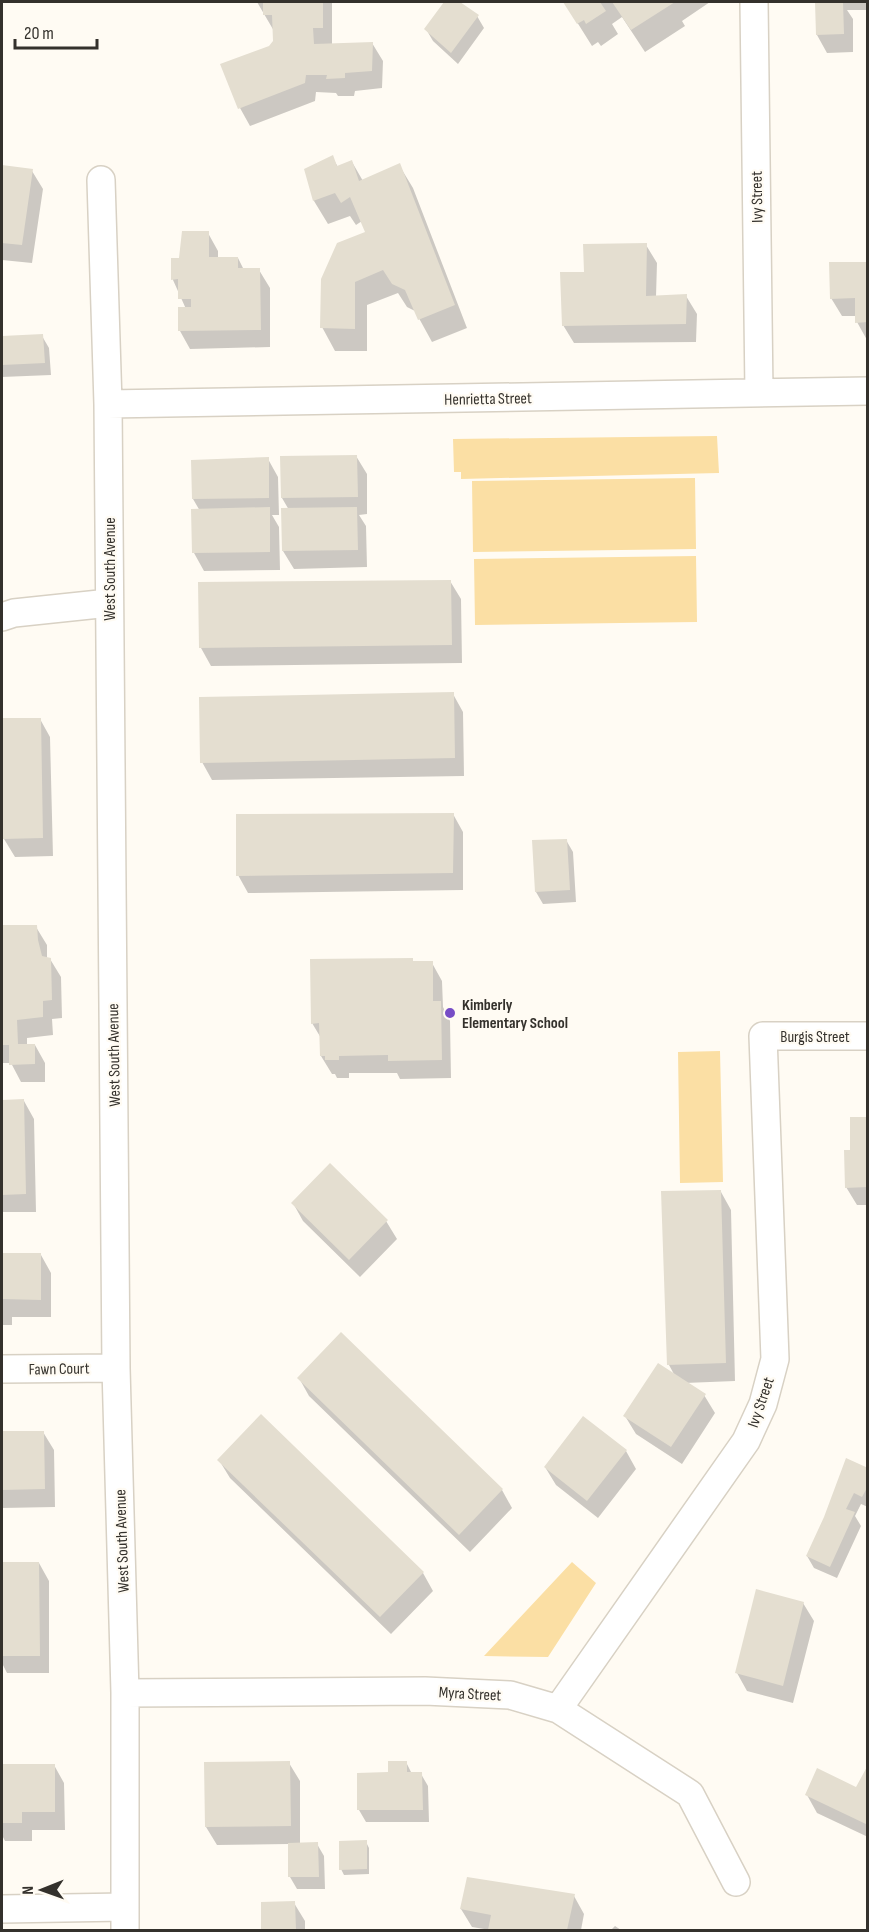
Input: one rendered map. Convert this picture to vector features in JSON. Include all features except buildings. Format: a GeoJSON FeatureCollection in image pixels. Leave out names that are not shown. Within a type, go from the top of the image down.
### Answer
{"type":"FeatureCollection","features":[{"type":"Feature","properties":{"kind":"street","name":"Ivy Street"},"geometry":{"type":"LineString","coordinates":[[754,2],[759,393]]}},
{"type":"Feature","properties":{"kind":"street","name":"West South Avenue"},"geometry":{"type":"LineString","coordinates":[[101,180],[108,404],[116,1368],[125,1693],[125,1919]]}},
{"type":"Feature","properties":{"kind":"street","name":"Henrietta Street"},"geometry":{"type":"LineString","coordinates":[[108,404],[867,391]]}},
{"type":"Feature","properties":{"kind":"street"},"geometry":{"type":"LineString","coordinates":[[2,617],[14,613],[109,603]]}},
{"type":"Feature","properties":{"kind":"street","name":"Ivy Street"},"geometry":{"type":"LineString","coordinates":[[558,1709],[746,1441],[763,1404],[775,1359],[763,1036]]}},
{"type":"Feature","properties":{"kind":"street","name":"Burgis Street"},"geometry":{"type":"LineString","coordinates":[[763,1036],[867,1036]]}},
{"type":"Feature","properties":{"kind":"street","name":"Fawn Court"},"geometry":{"type":"LineString","coordinates":[[2,1369],[116,1368]]}},
{"type":"Feature","properties":{"kind":"street","name":"Myra Street"},"geometry":{"type":"LineString","coordinates":[[125,1693],[425,1691],[510,1695],[558,1709],[690,1794],[736,1881]]}},
{"type":"Feature","properties":{"kind":"street"},"geometry":{"type":"LineString","coordinates":[[2,1908],[125,1919]]}},
{"type":"Feature","properties":{"kind":"shaded area"},"geometry":{"type":"Polygon","coordinates":[[[717,436],[719,473],[461,479],[461,472],[454,472],[453,439],[717,436]]]}},
{"type":"Feature","properties":{"kind":"shaded area"},"geometry":{"type":"Polygon","coordinates":[[[695,478],[696,549],[473,552],[472,481],[695,478]]]}},
{"type":"Feature","properties":{"kind":"shaded area"},"geometry":{"type":"Polygon","coordinates":[[[696,556],[697,622],[475,625],[474,559],[696,556]]]}},
{"type":"Feature","properties":{"kind":"shaded area"},"geometry":{"type":"Polygon","coordinates":[[[720,1051],[723,1182],[680,1183],[678,1052],[720,1051]]]}},
{"type":"Feature","properties":{"kind":"shaded area"},"geometry":{"type":"Polygon","coordinates":[[[572,1562],[596,1583],[548,1657],[484,1656],[572,1562]]]}},
{"type":"Feature","properties":{"kind":"place","name":"Kimberly Elementary School"},"geometry":{"type":"Point","coordinates":[450,1013]}}]}
